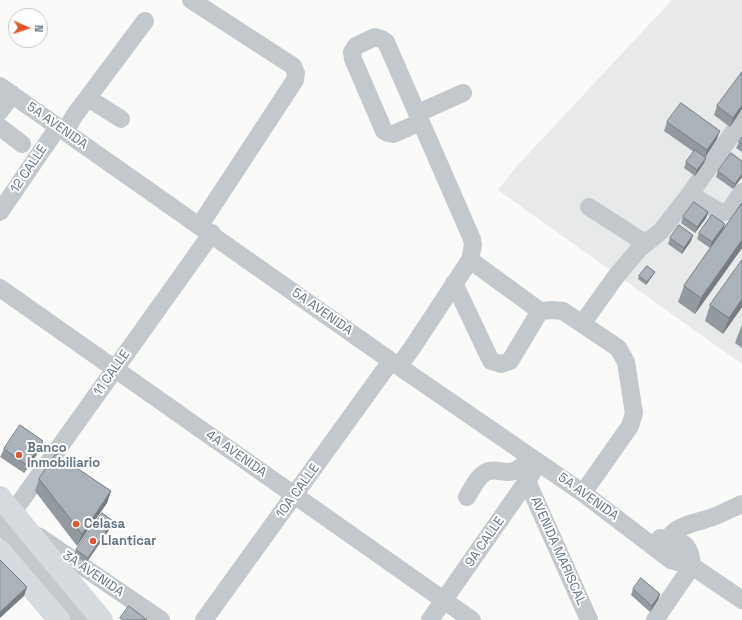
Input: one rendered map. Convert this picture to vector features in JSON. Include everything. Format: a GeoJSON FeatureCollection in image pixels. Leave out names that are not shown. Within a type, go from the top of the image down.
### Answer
{"type":"FeatureCollection","features":[{"type":"Feature","properties":{"kind":"highway"},"geometry":{"type":"LineString","coordinates":[[10,515],[102,620]]}},
{"type":"Feature","properties":{"kind":"highway"},"geometry":{"type":"LineString","coordinates":[[0,551],[59,620]]}},
{"type":"Feature","properties":{"kind":"street"},"geometry":{"type":"LineString","coordinates":[[191,0],[212,6]]}},
{"type":"Feature","properties":{"kind":"street","name":"11 CALLE"},"geometry":{"type":"LineString","coordinates":[[10,515],[115,369],[206,229],[295,80],[296,73],[292,66],[212,6]]}},
{"type":"Feature","properties":{"kind":"street","name":"12 CALLE"},"geometry":{"type":"LineString","coordinates":[[0,212],[145,21]]}},
{"type":"Feature","properties":{"kind":"street"},"geometry":{"type":"LineString","coordinates":[[462,93],[419,117],[393,134],[388,134],[384,130],[353,59],[352,52],[356,46],[375,37],[386,42],[419,117],[472,239],[473,245],[470,260],[540,311],[563,311],[618,348],[626,362],[634,412],[630,426],[583,493]]}},
{"type":"Feature","properties":{"kind":"street"},"geometry":{"type":"LineString","coordinates":[[0,110],[6,90]]}},
{"type":"Feature","properties":{"kind":"street","name":"5A AVENIDA"},"geometry":{"type":"LineString","coordinates":[[6,90],[61,130],[206,229],[395,363],[583,493],[671,560],[691,558]]}},
{"type":"Feature","properties":{"kind":"street"},"geometry":{"type":"LineString","coordinates":[[88,98],[121,119]]}},
{"type":"Feature","properties":{"kind":"street"},"geometry":{"type":"LineString","coordinates":[[582,324],[617,275],[645,243],[654,238],[661,231],[690,194],[742,120]]}},
{"type":"Feature","properties":{"kind":"street"},"geometry":{"type":"LineString","coordinates":[[0,127],[22,144]]}},
{"type":"Feature","properties":{"kind":"street"},"geometry":{"type":"LineString","coordinates":[[690,194],[721,213],[730,210],[742,192]]}},
{"type":"Feature","properties":{"kind":"street"},"geometry":{"type":"LineString","coordinates":[[589,207],[645,243]]}},
{"type":"Feature","properties":{"kind":"street","name":"10A CALLE"},"geometry":{"type":"LineString","coordinates":[[204,620],[395,363],[412,348],[470,260]]}},
{"type":"Feature","properties":{"kind":"street"},"geometry":{"type":"LineString","coordinates":[[454,283],[491,361],[501,364],[510,361],[540,311]]}},
{"type":"Feature","properties":{"kind":"street","name":"4A AVENIDA"},"geometry":{"type":"LineString","coordinates":[[0,288],[472,620]]}},
{"type":"Feature","properties":{"kind":"street"},"geometry":{"type":"LineString","coordinates":[[467,497],[478,479],[486,473],[492,470],[506,472],[515,471],[535,460]]}},
{"type":"Feature","properties":{"kind":"street","name":"9A CALLE"},"geometry":{"type":"LineString","coordinates":[[430,620],[527,481],[535,460]]}},
{"type":"Feature","properties":{"kind":"street","name":"AVENIDA MARISCAL"},"geometry":{"type":"LineString","coordinates":[[527,481],[589,620]]}},
{"type":"Feature","properties":{"kind":"street"},"geometry":{"type":"LineString","coordinates":[[671,560],[670,538],[674,532],[682,527],[714,517],[742,504]]}},
{"type":"Feature","properties":{"kind":"street"},"geometry":{"type":"LineString","coordinates":[[10,515],[80,620]]}},
{"type":"Feature","properties":{"kind":"street","name":"3A AVENIDA"},"geometry":{"type":"LineString","coordinates":[[10,515],[161,620]]}},
{"type":"Feature","properties":{"kind":"street"},"geometry":{"type":"LineString","coordinates":[[655,620],[691,558],[696,532],[714,517]]}},
{"type":"Feature","properties":{"kind":"street"},"geometry":{"type":"LineString","coordinates":[[644,539],[670,538]]}},
{"type":"Feature","properties":{"kind":"street","name":"5A AVENIDA"},"geometry":{"type":"LineString","coordinates":[[670,538],[680,541],[691,558],[742,600]]}},
{"type":"Feature","properties":{"kind":"shaded area"},"geometry":{"type":"Polygon","coordinates":[[[672,0],[742,0],[742,364],[498,190],[516,167],[672,0]]]}},
{"type":"Feature","properties":{"kind":"building"},"geometry":{"type":"Polygon","coordinates":[[[742,72],[742,105],[733,118],[717,106],[742,72]]]}},
{"type":"Feature","properties":{"kind":"building"},"geometry":{"type":"Polygon","coordinates":[[[681,103],[720,131],[707,150],[667,122],[681,103]]]}},
{"type":"Feature","properties":{"kind":"building"},"geometry":{"type":"Polygon","coordinates":[[[742,137],[742,144],[739,142],[742,137]]]}},
{"type":"Feature","properties":{"kind":"building"},"geometry":{"type":"Polygon","coordinates":[[[695,150],[706,158],[697,170],[686,162],[695,150]]]}},
{"type":"Feature","properties":{"kind":"building"},"geometry":{"type":"Polygon","coordinates":[[[731,153],[742,161],[742,174],[735,184],[718,171],[731,153]]]}},
{"type":"Feature","properties":{"kind":"building"},"geometry":{"type":"Polygon","coordinates":[[[694,202],[708,212],[697,227],[683,217],[694,202]]]}},
{"type":"Feature","properties":{"kind":"building"},"geometry":{"type":"Polygon","coordinates":[[[742,203],[742,240],[701,298],[684,286],[742,203]]]}},
{"type":"Feature","properties":{"kind":"building"},"geometry":{"type":"Polygon","coordinates":[[[712,215],[725,224],[712,242],[699,233],[712,215]]]}},
{"type":"Feature","properties":{"kind":"building"},"geometry":{"type":"Polygon","coordinates":[[[679,225],[693,235],[684,248],[670,238],[679,225]]]}},
{"type":"Feature","properties":{"kind":"building"},"geometry":{"type":"Polygon","coordinates":[[[742,260],[742,299],[729,318],[710,305],[742,260]]]}},
{"type":"Feature","properties":{"kind":"building"},"geometry":{"type":"Polygon","coordinates":[[[647,266],[655,272],[647,282],[639,276],[647,266]]]}},
{"type":"Feature","properties":{"kind":"building","name":"Banco Inmobiliario"},"geometry":{"type":"Polygon","coordinates":[[[20,425],[43,441],[27,465],[4,449],[20,425]]]}},
{"type":"Feature","properties":{"kind":"building","name":"Celasa"},"geometry":{"type":"Polygon","coordinates":[[[56,454],[111,491],[82,534],[39,479],[56,454]]]}},
{"type":"Feature","properties":{"kind":"building","name":"Llanticar"},"geometry":{"type":"Polygon","coordinates":[[[102,513],[113,521],[88,558],[76,550],[102,513]]]}},
{"type":"Feature","properties":{"kind":"building"},"geometry":{"type":"Polygon","coordinates":[[[0,560],[27,587],[0,612],[0,560]]]}},
{"type":"Feature","properties":{"kind":"building"},"geometry":{"type":"Polygon","coordinates":[[[641,578],[660,594],[652,606],[633,589],[641,578]]]}},
{"type":"Feature","properties":{"kind":"building"},"geometry":{"type":"Polygon","coordinates":[[[129,606],[147,620],[123,620],[120,618],[129,606]]]}},
{"type":"Feature","properties":{"kind":"place","name":"Banco Inmobiliario"},"geometry":{"type":"Point","coordinates":[19,455]}},
{"type":"Feature","properties":{"kind":"place","name":"Celasa"},"geometry":{"type":"Point","coordinates":[76,524]}},
{"type":"Feature","properties":{"kind":"place","name":"Llanticar"},"geometry":{"type":"Point","coordinates":[93,541]}}]}
